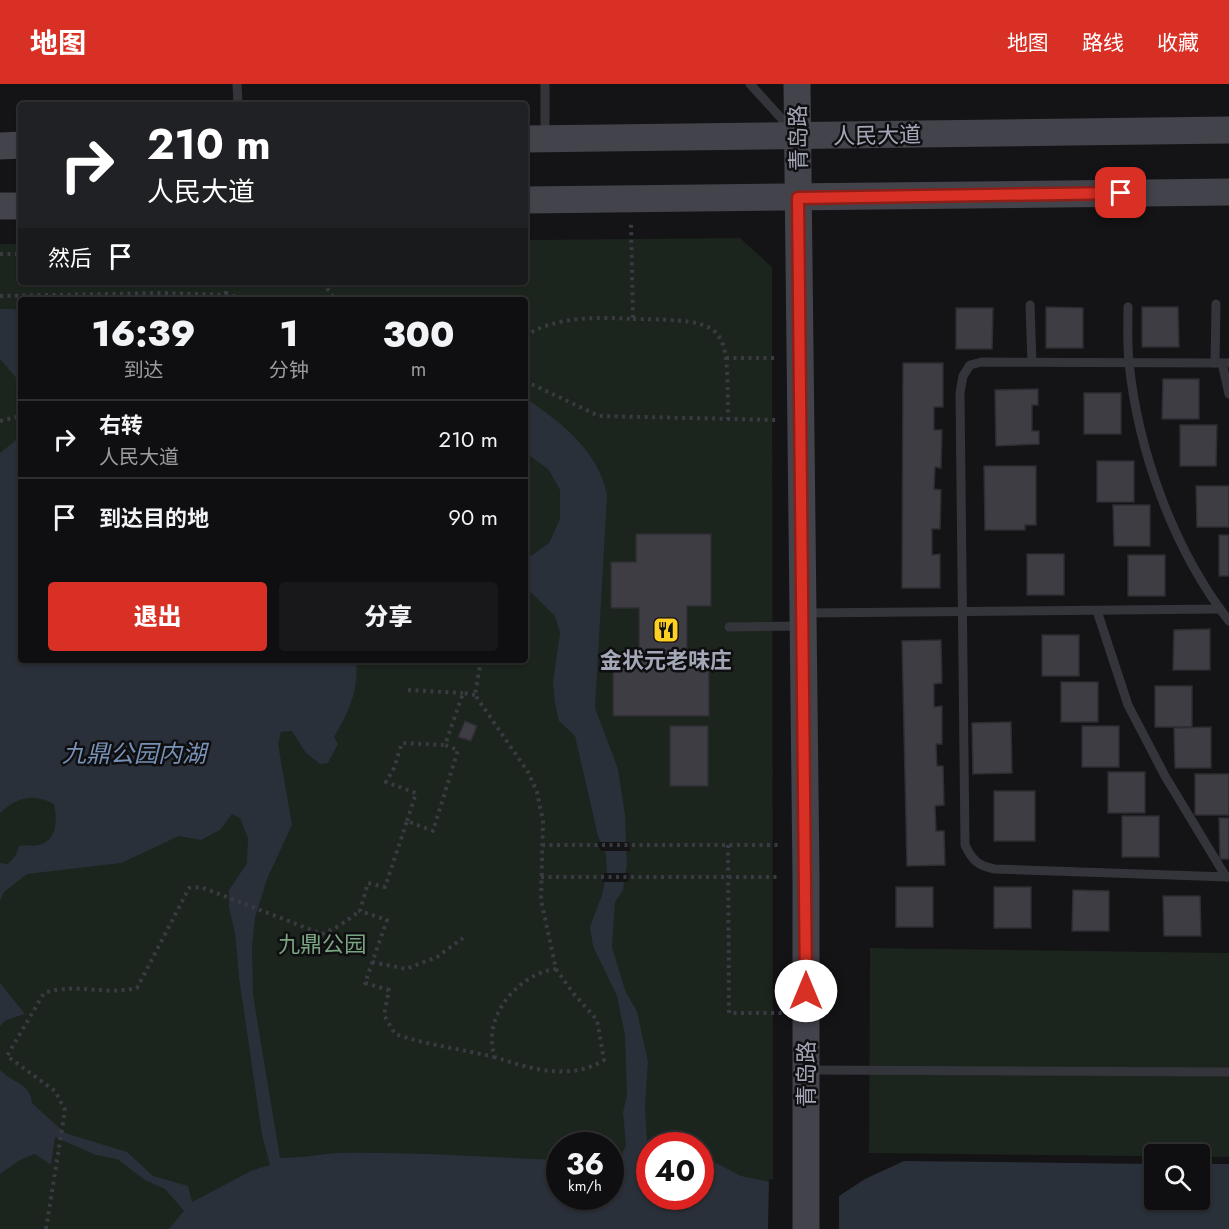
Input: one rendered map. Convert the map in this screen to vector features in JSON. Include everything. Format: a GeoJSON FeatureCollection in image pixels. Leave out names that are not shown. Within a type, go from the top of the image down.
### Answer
{"type":"FeatureCollection","features":[{"type":"Feature","properties":{"kind":"main road","name":"青岛路"},"geometry":{"type":"LineString","coordinates":[[797,84],[806,877],[806,1229]]}},
{"type":"Feature","properties":{"kind":"main road","name":"人民大道"},"geometry":{"type":"LineString","coordinates":[[535,139],[1229,130]]}},
{"type":"Feature","properties":{"kind":"main road"},"geometry":{"type":"LineString","coordinates":[[0,146],[18,145]]}},
{"type":"Feature","properties":{"kind":"main road"},"geometry":{"type":"LineString","coordinates":[[528,200],[1229,192]]}},
{"type":"Feature","properties":{"kind":"main road"},"geometry":{"type":"LineString","coordinates":[[0,206],[18,206]]}},
{"type":"Feature","properties":{"kind":"lane"},"geometry":{"type":"LineString","coordinates":[[237,84],[238,102]]}},
{"type":"Feature","properties":{"kind":"lane"},"geometry":{"type":"LineString","coordinates":[[535,139],[545,84]]}},
{"type":"Feature","properties":{"kind":"lane"},"geometry":{"type":"LineString","coordinates":[[750,84],[797,136]]}},
{"type":"Feature","properties":{"kind":"lane"},"geometry":{"type":"LineString","coordinates":[[1216,304],[1222,363],[1229,394]]}},
{"type":"Feature","properties":{"kind":"lane"},"geometry":{"type":"LineString","coordinates":[[1030,305],[1032,362]]}},
{"type":"Feature","properties":{"kind":"lane"},"geometry":{"type":"LineString","coordinates":[[1128,307],[1129,362],[1144,443],[1164,507],[1188,559],[1229,621]]}},
{"type":"Feature","properties":{"kind":"lane"},"geometry":{"type":"LineString","coordinates":[[1222,363],[982,362],[970,365],[963,376],[960,393],[962,613],[965,844],[970,856],[980,866],[994,869],[1227,877]]}},
{"type":"Feature","properties":{"kind":"lane"},"geometry":{"type":"LineString","coordinates":[[729,627],[803,619],[962,613],[1220,609]]}},
{"type":"Feature","properties":{"kind":"lane"},"geometry":{"type":"LineString","coordinates":[[1097,611],[1128,705],[1165,776],[1227,877]]}},
{"type":"Feature","properties":{"kind":"lane"},"geometry":{"type":"LineString","coordinates":[[806,1070],[1229,1072]]}},
{"type":"Feature","properties":{"kind":"path"},"geometry":{"type":"LineString","coordinates":[[630,200],[633,319]]}},
{"type":"Feature","properties":{"kind":"path"},"geometry":{"type":"LineString","coordinates":[[0,254],[18,254]]}},
{"type":"Feature","properties":{"kind":"path"},"geometry":{"type":"LineString","coordinates":[[226,285],[226,294]]}},
{"type":"Feature","properties":{"kind":"path"},"geometry":{"type":"LineString","coordinates":[[0,296],[226,294],[235,297]]}},
{"type":"Feature","properties":{"kind":"path"},"geometry":{"type":"LineString","coordinates":[[528,334],[540,326],[575,319],[683,320],[702,324],[715,330],[722,337],[726,358],[728,419]]}},
{"type":"Feature","properties":{"kind":"path"},"geometry":{"type":"LineString","coordinates":[[726,358],[800,358]]}},
{"type":"Feature","properties":{"kind":"path"},"geometry":{"type":"LineString","coordinates":[[528,382],[599,416],[801,420]]}},
{"type":"Feature","properties":{"kind":"path"},"geometry":{"type":"LineString","coordinates":[[0,421],[18,417]]}},
{"type":"Feature","properties":{"kind":"path"},"geometry":{"type":"LineString","coordinates":[[360,910],[387,920],[365,983],[389,990],[384,1015],[395,1034],[418,1042],[444,1044],[495,1057],[528,1069],[556,1071],[592,1068],[604,1060],[597,1020],[556,969],[541,900],[543,821],[537,792],[528,772],[475,695],[480,663]]}},
{"type":"Feature","properties":{"kind":"path"},"geometry":{"type":"LineString","coordinates":[[408,690],[475,695]]}},
{"type":"Feature","properties":{"kind":"path"},"geometry":{"type":"LineString","coordinates":[[445,745],[463,693]]}},
{"type":"Feature","properties":{"kind":"path"},"geometry":{"type":"LineString","coordinates":[[46,1229],[65,1110],[55,1091],[7,1056],[44,993],[63,987],[120,992],[138,988],[189,888],[201,887],[322,934],[339,926],[360,910],[368,883],[385,887],[416,793],[386,782],[394,768],[402,742],[445,745],[458,750],[433,831],[407,821]]}},
{"type":"Feature","properties":{"kind":"path"},"geometry":{"type":"LineString","coordinates":[[542,845],[804,845]]}},
{"type":"Feature","properties":{"kind":"path"},"geometry":{"type":"LineString","coordinates":[[728,845],[729,1013],[806,1014]]}},
{"type":"Feature","properties":{"kind":"path"},"geometry":{"type":"LineString","coordinates":[[541,877],[806,877]]}},
{"type":"Feature","properties":{"kind":"path"},"geometry":{"type":"LineString","coordinates":[[372,962],[406,969],[437,957],[463,938]]}},
{"type":"Feature","properties":{"kind":"path"},"geometry":{"type":"LineString","coordinates":[[495,1057],[491,1046],[492,1032],[502,1003],[531,976],[556,969]]}},
{"type":"Feature","properties":{"kind":"green space","name":"九鼎公园"},"geometry":{"type":"Polygon","coordinates":[[[740,238],[772,267],[773,1229],[0,1229],[0,244],[18,244],[18,285],[528,285],[528,240],[740,238]]]}},
{"type":"Feature","properties":{"kind":"green space"},"geometry":{"type":"Polygon","coordinates":[[[870,948],[1229,953],[1229,1157],[1210,1157],[1210,1144],[1144,1144],[1144,1156],[869,1153],[870,948]]]}},
{"type":"Feature","properties":{"kind":"water"},"geometry":{"type":"Polygon","coordinates":[[[0,309],[14,309],[18,312],[18,380],[0,359],[0,309]]]}},
{"type":"Feature","properties":{"kind":"water","name":"九鼎公园内湖"},"geometry":{"type":"Polygon","coordinates":[[[528,400],[564,427],[587,451],[603,479],[607,495],[595,708],[618,769],[625,815],[627,864],[623,890],[615,902],[612,947],[625,990],[637,1012],[648,1062],[645,1105],[646,1132],[636,1132],[636,1210],[714,1210],[714,1162],[741,1176],[839,1196],[865,1179],[904,1161],[1144,1164],[1144,1210],[1210,1210],[1210,1164],[1229,1164],[1229,1229],[169,1229],[184,1211],[165,1189],[145,1180],[117,1159],[96,1155],[55,1137],[51,1165],[35,1154],[20,1160],[0,1174],[0,1070],[25,1087],[31,1096],[32,1103],[65,1133],[127,1152],[153,1176],[188,1186],[192,1202],[253,1170],[270,1165],[262,1135],[239,977],[235,933],[229,908],[229,890],[247,863],[248,838],[240,818],[232,814],[220,830],[201,840],[179,836],[121,863],[27,874],[4,892],[0,901],[0,863],[8,864],[16,855],[19,846],[36,846],[45,842],[53,834],[56,822],[54,804],[39,799],[19,800],[0,813],[0,453],[18,438],[18,663],[356,663],[354,691],[334,737],[338,744],[328,763],[320,764],[306,753],[292,731],[281,732],[278,744],[292,825],[267,879],[255,918],[252,947],[253,995],[280,1158],[367,1153],[546,1159],[546,1210],[624,1210],[624,1150],[626,1146],[623,1112],[627,1095],[625,1035],[617,996],[593,946],[590,927],[602,895],[607,872],[606,855],[598,836],[575,736],[559,721],[555,703],[553,682],[560,633],[555,616],[532,593],[528,592],[528,558],[549,543],[560,519],[560,490],[549,470],[528,454],[528,400]]]}},
{"type":"Feature","properties":{"kind":"water"},"geometry":{"type":"Polygon","coordinates":[[[0,983],[25,1014],[6,1020],[0,1026],[0,983]]]}},
{"type":"Feature","properties":{"kind":"pier"},"geometry":{"type":"Polygon","coordinates":[[[597,842],[629,842],[630,851],[601,851],[597,842]]]}},
{"type":"Feature","properties":{"kind":"pier"},"geometry":{"type":"Polygon","coordinates":[[[604,873],[629,873],[628,882],[602,882],[604,873]]]}},
{"type":"Feature","properties":{"kind":"pier"},"geometry":{"type":"Polygon","coordinates":[[[769,1179],[839,1193],[839,1229],[768,1229],[769,1179]]]}},
{"type":"Feature","properties":{"kind":"building"},"geometry":{"type":"Polygon","coordinates":[[[1046,307],[1083,308],[1083,348],[1046,348],[1046,307]]]}},
{"type":"Feature","properties":{"kind":"building"},"geometry":{"type":"Polygon","coordinates":[[[1142,307],[1178,307],[1179,347],[1142,347],[1142,307]]]}},
{"type":"Feature","properties":{"kind":"building"},"geometry":{"type":"Polygon","coordinates":[[[956,308],[993,308],[992,349],[956,349],[956,308]]]}},
{"type":"Feature","properties":{"kind":"building"},"geometry":{"type":"Polygon","coordinates":[[[903,363],[943,363],[943,407],[934,407],[934,430],[942,430],[941,468],[935,467],[934,489],[941,490],[940,529],[932,529],[932,555],[940,554],[940,588],[902,588],[903,363]]]}},
{"type":"Feature","properties":{"kind":"building"},"geometry":{"type":"Polygon","coordinates":[[[1163,379],[1199,379],[1199,419],[1162,419],[1163,379]]]}},
{"type":"Feature","properties":{"kind":"building"},"geometry":{"type":"Polygon","coordinates":[[[1038,389],[1038,405],[1032,405],[1032,431],[1039,431],[1039,444],[996,446],[995,390],[1038,389]]]}},
{"type":"Feature","properties":{"kind":"building"},"geometry":{"type":"Polygon","coordinates":[[[1084,393],[1121,393],[1121,434],[1084,434],[1084,393]]]}},
{"type":"Feature","properties":{"kind":"building"},"geometry":{"type":"Polygon","coordinates":[[[1180,425],[1217,425],[1216,466],[1180,466],[1180,425]]]}},
{"type":"Feature","properties":{"kind":"building"},"geometry":{"type":"Polygon","coordinates":[[[1097,461],[1134,461],[1134,502],[1097,502],[1097,461]]]}},
{"type":"Feature","properties":{"kind":"building"},"geometry":{"type":"Polygon","coordinates":[[[984,466],[1036,466],[1036,525],[1025,525],[1025,530],[985,530],[984,466]]]}},
{"type":"Feature","properties":{"kind":"building"},"geometry":{"type":"Polygon","coordinates":[[[1196,486],[1229,486],[1229,527],[1197,527],[1196,486]]]}},
{"type":"Feature","properties":{"kind":"building"},"geometry":{"type":"Polygon","coordinates":[[[1113,505],[1150,505],[1150,546],[1114,546],[1113,505]]]}},
{"type":"Feature","properties":{"kind":"building"},"geometry":{"type":"Polygon","coordinates":[[[636,534],[711,534],[711,606],[687,606],[687,666],[709,666],[709,716],[613,716],[613,666],[639,666],[639,608],[611,608],[611,562],[636,562],[636,534]]]}},
{"type":"Feature","properties":{"kind":"building"},"geometry":{"type":"Polygon","coordinates":[[[1219,535],[1229,535],[1229,576],[1219,576],[1219,535]]]}},
{"type":"Feature","properties":{"kind":"building"},"geometry":{"type":"Polygon","coordinates":[[[1027,554],[1064,554],[1064,595],[1027,595],[1027,554]]]}},
{"type":"Feature","properties":{"kind":"building"},"geometry":{"type":"Polygon","coordinates":[[[1128,555],[1165,555],[1165,596],[1128,596],[1128,555]]]}},
{"type":"Feature","properties":{"kind":"building"},"geometry":{"type":"Polygon","coordinates":[[[1210,629],[1210,670],[1173,670],[1174,630],[1210,629]]]}},
{"type":"Feature","properties":{"kind":"building"},"geometry":{"type":"Polygon","coordinates":[[[1042,635],[1079,635],[1079,676],[1042,676],[1042,635]]]}},
{"type":"Feature","properties":{"kind":"building"},"geometry":{"type":"Polygon","coordinates":[[[941,640],[942,683],[934,684],[934,707],[942,706],[942,744],[936,744],[937,766],[943,766],[944,805],[935,806],[936,831],[944,831],[945,865],[907,866],[902,641],[941,640]]]}},
{"type":"Feature","properties":{"kind":"building"},"geometry":{"type":"Polygon","coordinates":[[[1061,682],[1098,682],[1098,722],[1061,722],[1061,682]]]}},
{"type":"Feature","properties":{"kind":"building"},"geometry":{"type":"Polygon","coordinates":[[[1155,686],[1192,686],[1192,727],[1155,727],[1155,686]]]}},
{"type":"Feature","properties":{"kind":"building"},"geometry":{"type":"Polygon","coordinates":[[[465,721],[477,726],[471,741],[458,737],[465,721]]]}},
{"type":"Feature","properties":{"kind":"building"},"geometry":{"type":"Polygon","coordinates":[[[1011,722],[1012,773],[973,774],[972,723],[1011,722]]]}},
{"type":"Feature","properties":{"kind":"building"},"geometry":{"type":"Polygon","coordinates":[[[670,726],[708,726],[708,786],[670,786],[670,726]]]}},
{"type":"Feature","properties":{"kind":"building"},"geometry":{"type":"Polygon","coordinates":[[[1082,726],[1119,726],[1119,767],[1082,767],[1082,726]]]}},
{"type":"Feature","properties":{"kind":"building"},"geometry":{"type":"Polygon","coordinates":[[[1211,727],[1211,768],[1175,768],[1174,728],[1211,727]]]}},
{"type":"Feature","properties":{"kind":"building"},"geometry":{"type":"Polygon","coordinates":[[[1108,772],[1145,772],[1145,813],[1108,813],[1108,772]]]}},
{"type":"Feature","properties":{"kind":"building"},"geometry":{"type":"Polygon","coordinates":[[[1195,774],[1229,774],[1229,815],[1195,815],[1195,774]]]}},
{"type":"Feature","properties":{"kind":"building"},"geometry":{"type":"Polygon","coordinates":[[[994,791],[1035,791],[1035,841],[994,841],[994,791]]]}},
{"type":"Feature","properties":{"kind":"building"},"geometry":{"type":"Polygon","coordinates":[[[1122,816],[1159,816],[1159,857],[1122,857],[1122,816]]]}},
{"type":"Feature","properties":{"kind":"building"},"geometry":{"type":"Polygon","coordinates":[[[1219,818],[1229,818],[1229,859],[1220,859],[1219,818]]]}},
{"type":"Feature","properties":{"kind":"building"},"geometry":{"type":"Polygon","coordinates":[[[896,887],[933,887],[933,927],[896,927],[896,887]]]}},
{"type":"Feature","properties":{"kind":"building"},"geometry":{"type":"Polygon","coordinates":[[[994,887],[1031,887],[1031,928],[994,928],[994,887]]]}},
{"type":"Feature","properties":{"kind":"building"},"geometry":{"type":"Polygon","coordinates":[[[1073,890],[1109,891],[1109,931],[1072,931],[1073,890]]]}},
{"type":"Feature","properties":{"kind":"building"},"geometry":{"type":"Polygon","coordinates":[[[1163,896],[1200,896],[1201,936],[1164,936],[1163,896]]]}},
{"type":"Feature","properties":{"kind":"place","name":"金状元老味庄"},"geometry":{"type":"Point","coordinates":[666,630]}},
{"type":"Feature","properties":{"kind":"route"},"geometry":{"type":"LineString","coordinates":[[806,991],[798,198],[1121,193]]}}]}
